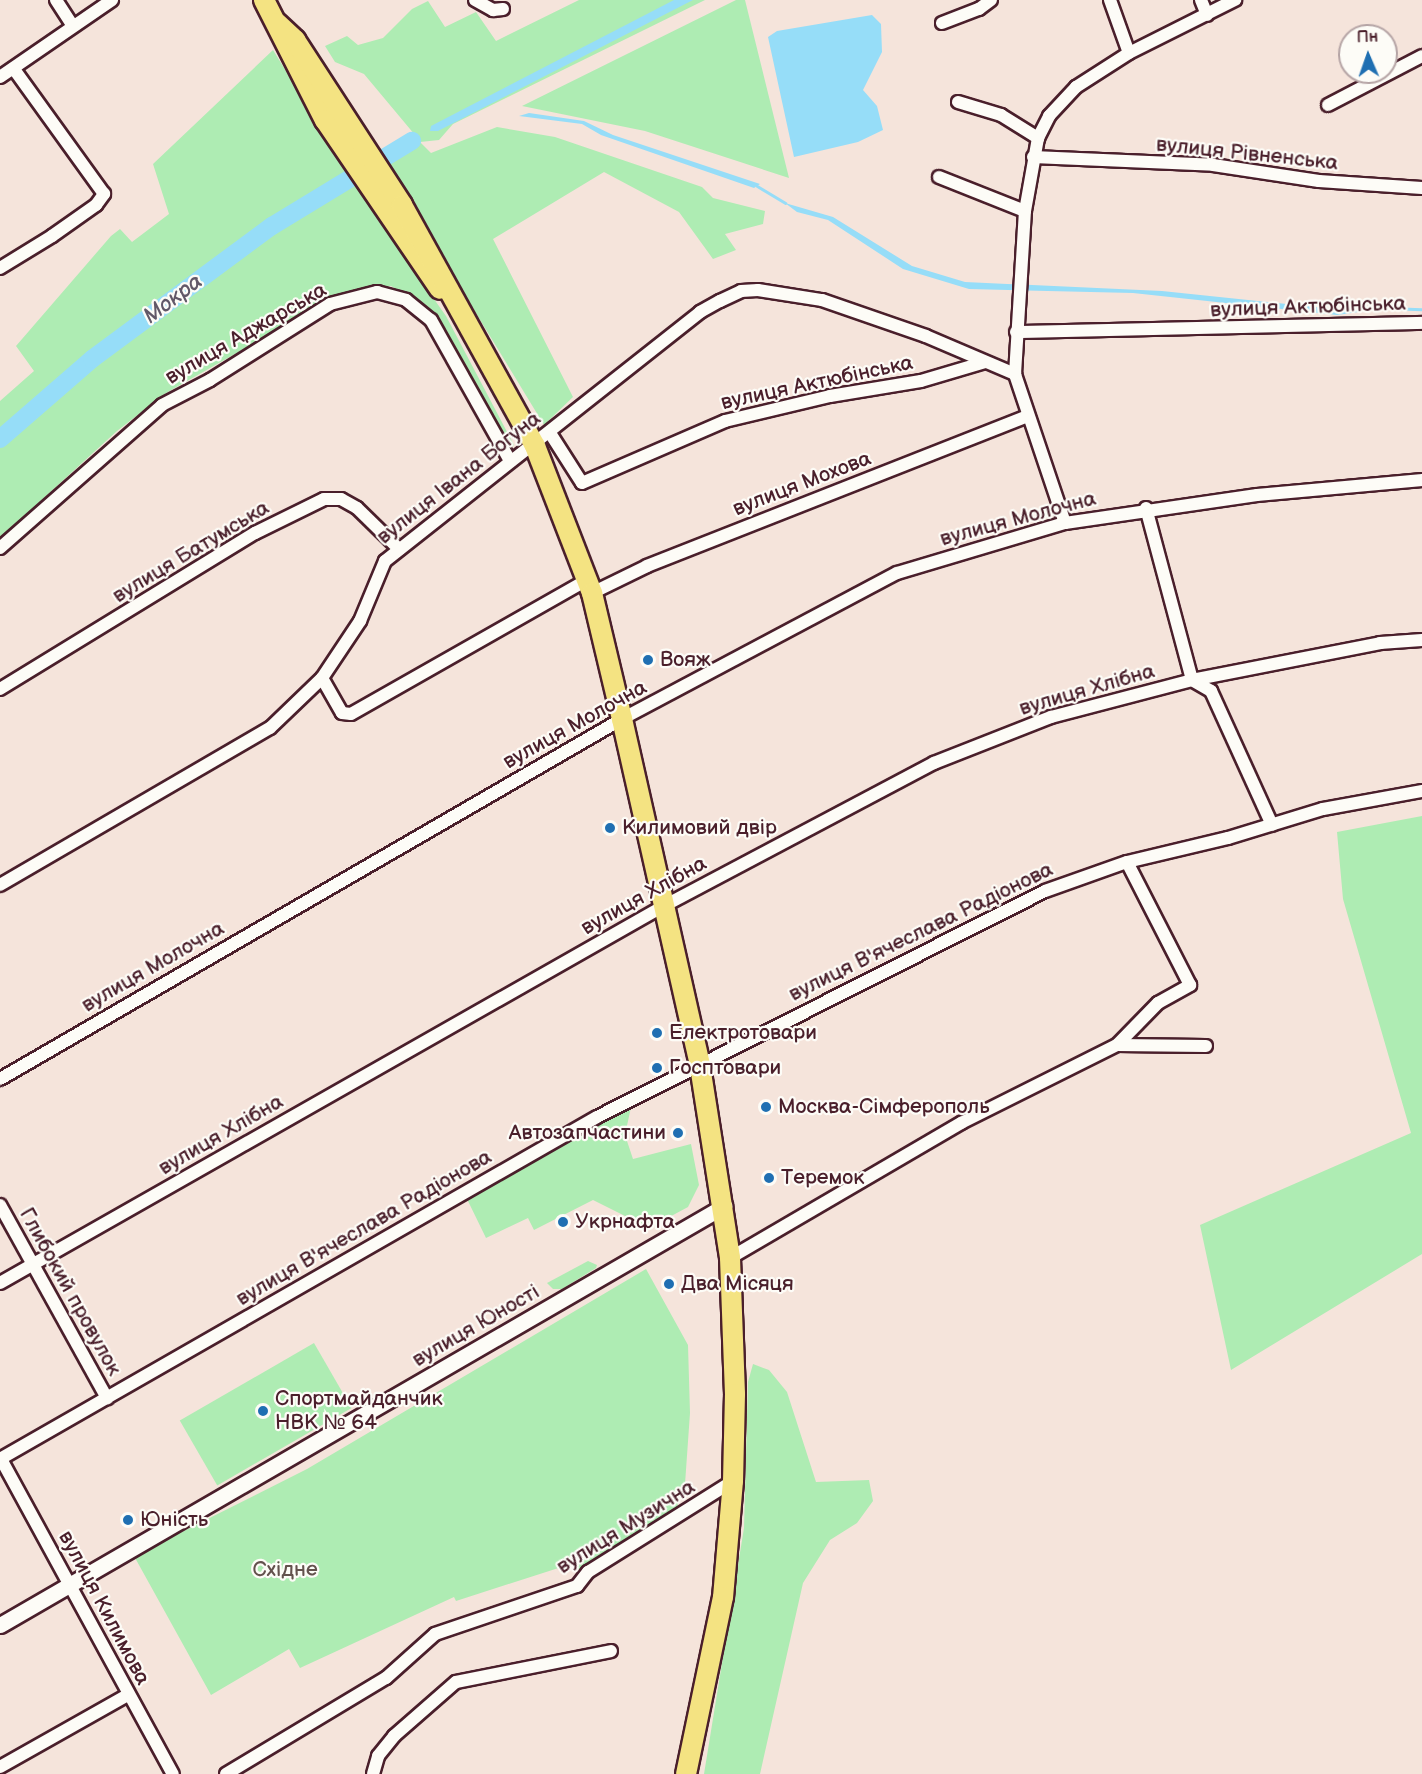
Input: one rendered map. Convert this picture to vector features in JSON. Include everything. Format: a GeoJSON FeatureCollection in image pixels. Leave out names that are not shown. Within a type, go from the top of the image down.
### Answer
{"type":"FeatureCollection","features":[{"type":"Feature","properties":{"kind":"highway"},"geometry":{"type":"LineString","coordinates":[[264,0],[278,23],[295,40],[333,115],[542,439],[589,586],[622,720],[662,907],[700,1066],[724,1206],[730,1258],[735,1394],[733,1481],[723,1597],[687,1774]]}},
{"type":"Feature","properties":{"kind":"street"},"geometry":{"type":"LineString","coordinates":[[56,0],[73,26]]}},
{"type":"Feature","properties":{"kind":"street"},"geometry":{"type":"LineString","coordinates":[[0,77],[112,0]]}},
{"type":"Feature","properties":{"kind":"street"},"geometry":{"type":"LineString","coordinates":[[475,0],[493,10],[504,9]]}},
{"type":"Feature","properties":{"kind":"street"},"geometry":{"type":"LineString","coordinates":[[942,23],[979,9],[992,0]]}},
{"type":"Feature","properties":{"kind":"street"},"geometry":{"type":"LineString","coordinates":[[1110,0],[1129,53]]}},
{"type":"Feature","properties":{"kind":"street"},"geometry":{"type":"LineString","coordinates":[[1201,0],[1207,15]]}},
{"type":"Feature","properties":{"kind":"street"},"geometry":{"type":"LineString","coordinates":[[1065,523],[1027,416],[1015,374],[1025,211],[1038,138],[1049,116],[1076,87],[1129,53],[1235,0]]}},
{"type":"Feature","properties":{"kind":"street"},"geometry":{"type":"LineString","coordinates":[[1328,105],[1422,56]]}},
{"type":"Feature","properties":{"kind":"street"},"geometry":{"type":"LineString","coordinates":[[0,268],[96,205],[104,194],[13,68]]}},
{"type":"Feature","properties":{"kind":"street"},"geometry":{"type":"LineString","coordinates":[[958,102],[1001,116],[1038,138]]}},
{"type":"Feature","properties":{"kind":"street","name":"вулиця Рівненська"},"geometry":{"type":"LineString","coordinates":[[1033,157],[1213,165],[1319,181],[1422,188]]}},
{"type":"Feature","properties":{"kind":"street"},"geometry":{"type":"LineString","coordinates":[[939,177],[1025,211]]}},
{"type":"Feature","properties":{"kind":"street","name":"вулиця Івана Богуна"},"geometry":{"type":"LineString","coordinates":[[0,885],[270,728],[322,678],[360,621],[385,561],[700,312],[741,291],[787,292],[822,300],[926,336],[1015,374]]}},
{"type":"Feature","properties":{"kind":"street","name":"вулиця Аджарська"},"geometry":{"type":"LineString","coordinates":[[0,548],[162,405],[210,380],[330,304],[377,292],[406,300],[430,320],[510,461]]}},
{"type":"Feature","properties":{"kind":"street","name":"вулиця Актюбінська"},"geometry":{"type":"LineString","coordinates":[[1016,332],[1422,322]]}},
{"type":"Feature","properties":{"kind":"street","name":"вулиця Актюбінська"},"geometry":{"type":"LineString","coordinates":[[542,439],[582,483],[725,421],[830,396],[921,381],[985,362]]}},
{"type":"Feature","properties":{"kind":"street","name":"вулиця Мохова"},"geometry":{"type":"LineString","coordinates":[[322,678],[342,713],[351,714],[589,586],[647,566],[1027,416]]}},
{"type":"Feature","properties":{"kind":"street","name":"вулиця Молочна"},"geometry":{"type":"LineString","coordinates":[[0,1079],[622,720],[869,585],[923,564],[1065,523],[1146,508],[1422,480]]}},
{"type":"Feature","properties":{"kind":"street","name":"вулиця Батумська"},"geometry":{"type":"LineString","coordinates":[[0,689],[255,533],[324,499],[341,499],[357,508],[399,549]]}},
{"type":"Feature","properties":{"kind":"street"},"geometry":{"type":"LineString","coordinates":[[1146,508],[1192,680],[1211,691],[1272,825]]}},
{"type":"Feature","properties":{"kind":"street","name":"вулиця Хлібна"},"geometry":{"type":"LineString","coordinates":[[0,1283],[662,907],[934,763],[1051,717],[1192,680],[1380,643],[1422,640]]}},
{"type":"Feature","properties":{"kind":"street","name":"вулиця В'ячеслава Радіонова"},"geometry":{"type":"LineString","coordinates":[[0,1459],[597,1117],[1045,891],[1127,862],[1272,825],[1323,809],[1422,791]]}},
{"type":"Feature","properties":{"kind":"street"},"geometry":{"type":"LineString","coordinates":[[730,1258],[961,1123],[1117,1045],[1158,1003],[1190,985],[1127,862]]}},
{"type":"Feature","properties":{"kind":"street"},"geometry":{"type":"LineString","coordinates":[[1117,1045],[1206,1046]]}},
{"type":"Feature","properties":{"kind":"street","name":"Глибокий провулок"},"geometry":{"type":"LineString","coordinates":[[0,1204],[106,1398]]}},
{"type":"Feature","properties":{"kind":"street","name":"вулиця Юності"},"geometry":{"type":"LineString","coordinates":[[0,1625],[724,1206]]}},
{"type":"Feature","properties":{"kind":"street","name":"вулиця Килимова"},"geometry":{"type":"LineString","coordinates":[[0,1459],[173,1774]]}},
{"type":"Feature","properties":{"kind":"street","name":"вулиця Музична"},"geometry":{"type":"LineString","coordinates":[[226,1774],[386,1678],[435,1634],[577,1586],[588,1572],[733,1481]]}},
{"type":"Feature","properties":{"kind":"street"},"geometry":{"type":"LineString","coordinates":[[373,1774],[378,1756],[394,1736],[456,1682],[611,1650]]}},
{"type":"Feature","properties":{"kind":"street"},"geometry":{"type":"LineString","coordinates":[[0,1767],[128,1695]]}},
{"type":"Feature","properties":{"kind":"green space"},"geometry":{"type":"Polygon","coordinates":[[[579,0],[705,0],[453,124],[439,140],[420,142],[431,153],[497,127],[555,137],[702,187],[713,198],[765,211],[763,224],[725,234],[736,250],[713,259],[679,212],[604,172],[493,239],[573,397],[544,425],[384,162],[420,141],[364,74],[335,62],[325,46],[347,36],[358,45],[383,38],[412,9],[428,1],[445,27],[476,12],[496,41],[579,0]]]}},
{"type":"Feature","properties":{"kind":"green space"},"geometry":{"type":"Polygon","coordinates":[[[736,0],[745,0],[789,178],[645,131],[522,106],[736,0]]]}},
{"type":"Feature","properties":{"kind":"green space"},"geometry":{"type":"Polygon","coordinates":[[[273,50],[378,220],[446,316],[514,445],[510,449],[410,297],[391,286],[335,297],[166,393],[117,431],[0,538],[0,401],[34,371],[16,346],[111,236],[120,229],[132,242],[169,214],[153,164],[273,50]]]}},
{"type":"Feature","properties":{"kind":"green space"},"geometry":{"type":"Polygon","coordinates":[[[1422,816],[1422,1254],[1231,1370],[1200,1225],[1411,1133],[1343,899],[1337,832],[1422,816]]]}},
{"type":"Feature","properties":{"kind":"green space"},"geometry":{"type":"Polygon","coordinates":[[[631,1107],[625,1135],[633,1159],[691,1144],[699,1185],[688,1207],[649,1228],[593,1200],[534,1230],[528,1218],[486,1238],[467,1199],[598,1122],[631,1107]]]}},
{"type":"Feature","properties":{"kind":"green space"},"geometry":{"type":"Polygon","coordinates":[[[588,1261],[597,1265],[596,1268],[562,1289],[553,1289],[547,1283],[588,1261]]]}},
{"type":"Feature","properties":{"kind":"green space","name":"Східне"},"geometry":{"type":"Polygon","coordinates":[[[646,1269],[688,1345],[690,1413],[685,1484],[676,1509],[664,1521],[580,1571],[574,1563],[456,1601],[454,1597],[300,1668],[289,1649],[211,1695],[134,1556],[307,1469],[646,1269]]]}},
{"type":"Feature","properties":{"kind":"green space","name":"Спортмайданчик НВК № 64"},"geometry":{"type":"Polygon","coordinates":[[[314,1343],[352,1408],[217,1485],[180,1420],[314,1343]]]}},
{"type":"Feature","properties":{"kind":"green space"},"geometry":{"type":"Polygon","coordinates":[[[753,1364],[769,1370],[787,1392],[816,1482],[869,1480],[873,1501],[857,1523],[830,1540],[803,1583],[760,1774],[704,1774],[744,1528],[748,1382],[753,1364]]]}},
{"type":"Feature","properties":{"kind":"water"},"geometry":{"type":"Polygon","coordinates":[[[674,0],[693,0],[438,131],[430,131],[431,126],[674,0]]]}},
{"type":"Feature","properties":{"kind":"water"},"geometry":{"type":"Polygon","coordinates":[[[872,15],[881,24],[882,52],[863,90],[877,106],[883,130],[858,142],[794,157],[768,37],[777,31],[872,15]]]}},
{"type":"Feature","properties":{"kind":"water"},"geometry":{"type":"Polygon","coordinates":[[[529,113],[584,121],[613,135],[760,184],[754,188],[601,135],[582,124],[519,116],[529,113]]]}},
{"type":"Feature","properties":{"kind":"water"},"geometry":{"type":"Polygon","coordinates":[[[785,203],[833,217],[912,266],[965,282],[1162,291],[1345,310],[1387,308],[1337,315],[1133,293],[969,289],[903,269],[828,220],[797,212],[785,203]]]}},
{"type":"Feature","properties":{"kind":"waterway","name":"Мокра"},"geometry":{"type":"LineString","coordinates":[[0,439],[92,359],[272,226],[412,141]]}},
{"type":"Feature","properties":{"kind":"waterway"},"geometry":{"type":"LineString","coordinates":[[757,186],[785,203]]}},
{"type":"Feature","properties":{"kind":"waterway"},"geometry":{"type":"LineString","coordinates":[[1387,308],[1422,309]]}},
{"type":"Feature","properties":{"kind":"place","name":"Вояж"},"geometry":{"type":"Point","coordinates":[648,660]}},
{"type":"Feature","properties":{"kind":"place","name":"Килимовий двір"},"geometry":{"type":"Point","coordinates":[610,828]}},
{"type":"Feature","properties":{"kind":"place","name":"Електротовари"},"geometry":{"type":"Point","coordinates":[657,1033]}},
{"type":"Feature","properties":{"kind":"place","name":"Госптовари"},"geometry":{"type":"Point","coordinates":[657,1068]}},
{"type":"Feature","properties":{"kind":"place","name":"Москва-Сімферополь"},"geometry":{"type":"Point","coordinates":[766,1107]}},
{"type":"Feature","properties":{"kind":"place","name":"Автозапчастини"},"geometry":{"type":"Point","coordinates":[678,1133]}},
{"type":"Feature","properties":{"kind":"place","name":"Теремок"},"geometry":{"type":"Point","coordinates":[769,1178]}},
{"type":"Feature","properties":{"kind":"place","name":"Укрнафта"},"geometry":{"type":"Point","coordinates":[563,1222]}},
{"type":"Feature","properties":{"kind":"place","name":"Два Місяця"},"geometry":{"type":"Point","coordinates":[669,1284]}},
{"type":"Feature","properties":{"kind":"place","name":"Спортмайданчик НВК № 64"},"geometry":{"type":"Point","coordinates":[263,1411]}},
{"type":"Feature","properties":{"kind":"place","name":"Юність"},"geometry":{"type":"Point","coordinates":[128,1520]}}]}
